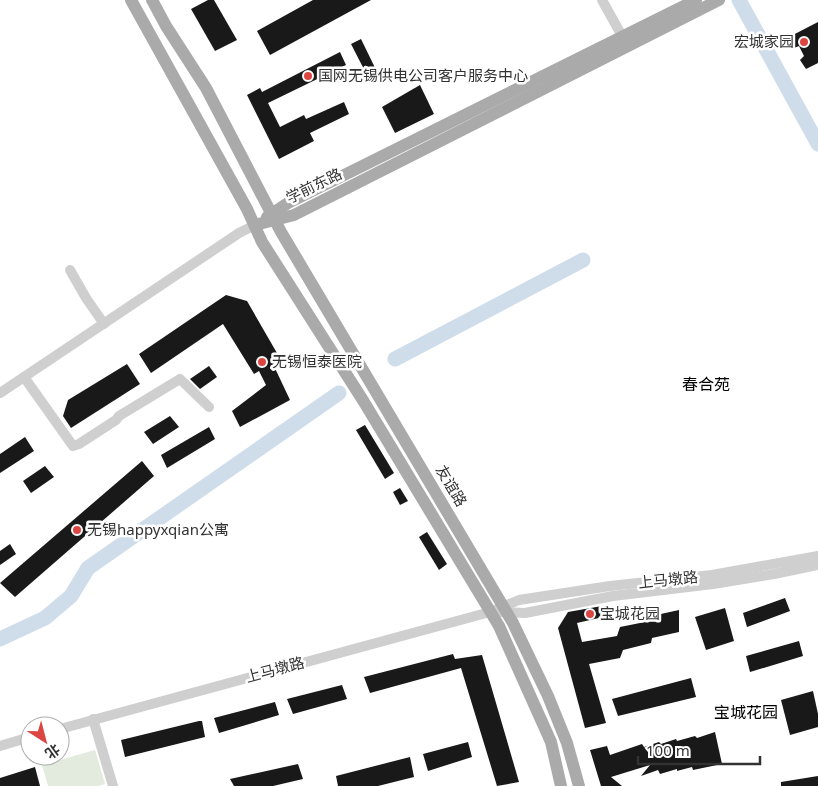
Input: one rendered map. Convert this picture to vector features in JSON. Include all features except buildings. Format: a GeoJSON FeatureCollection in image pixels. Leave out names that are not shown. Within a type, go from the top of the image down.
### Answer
{"type":"FeatureCollection","features":[{"type":"Feature","properties":{"kind":"main road","name":"友谊路"},"geometry":{"type":"LineString","coordinates":[[131,0],[229,176],[262,242],[364,402],[499,626],[551,742],[561,786]]}},
{"type":"Feature","properties":{"kind":"main road","name":"友谊路"},"geometry":{"type":"LineString","coordinates":[[152,0],[166,26],[206,88],[274,216],[356,360],[505,609],[548,696],[567,743],[579,786]]}},
{"type":"Feature","properties":{"kind":"main road","name":"学前东路"},"geometry":{"type":"LineString","coordinates":[[255,225],[274,216],[288,203],[696,0]]}},
{"type":"Feature","properties":{"kind":"main road","name":"学前东路"},"geometry":{"type":"LineString","coordinates":[[274,216],[294,215],[719,0]]}},
{"type":"Feature","properties":{"kind":"street"},"geometry":{"type":"LineString","coordinates":[[602,0],[622,36]]}},
{"type":"Feature","properties":{"kind":"street"},"geometry":{"type":"LineString","coordinates":[[0,393],[239,233],[255,225]]}},
{"type":"Feature","properties":{"kind":"street"},"geometry":{"type":"LineString","coordinates":[[70,270],[104,324]]}},
{"type":"Feature","properties":{"kind":"street"},"geometry":{"type":"LineString","coordinates":[[24,378],[73,446],[180,379],[209,407]]}},
{"type":"Feature","properties":{"kind":"street","name":"上马墩路"},"geometry":{"type":"LineString","coordinates":[[70,726],[505,609],[519,600],[610,586],[712,575],[818,556]]}},
{"type":"Feature","properties":{"kind":"street","name":"上马墩路"},"geometry":{"type":"LineString","coordinates":[[505,609],[525,613],[613,596],[714,584],[818,565]]}},
{"type":"Feature","properties":{"kind":"street"},"geometry":{"type":"LineString","coordinates":[[92,719],[113,786]]}},
{"type":"Feature","properties":{"kind":"street"},"geometry":{"type":"LineString","coordinates":[[0,746],[20,740]]}},
{"type":"Feature","properties":{"kind":"shaded area"},"geometry":{"type":"Polygon","coordinates":[[[95,750],[105,784],[98,786],[48,786],[42,766],[70,766],[70,757],[95,750]]]}},
{"type":"Feature","properties":{"kind":"waterway"},"geometry":{"type":"LineString","coordinates":[[739,0],[818,144]]}},
{"type":"Feature","properties":{"kind":"waterway"},"geometry":{"type":"LineString","coordinates":[[395,359],[583,260]]}},
{"type":"Feature","properties":{"kind":"waterway"},"geometry":{"type":"LineString","coordinates":[[0,639],[45,618],[71,596],[88,568],[339,393]]}},
{"type":"Feature","properties":{"kind":"place","name":"宏城家园"},"geometry":{"type":"Point","coordinates":[804,42]}},
{"type":"Feature","properties":{"kind":"place","name":"国网无锡供电公司客户服务中心"},"geometry":{"type":"Point","coordinates":[308,76]}},
{"type":"Feature","properties":{"kind":"place","name":"无锡恒泰医院"},"geometry":{"type":"Point","coordinates":[262,362]}},
{"type":"Feature","properties":{"kind":"place","name":"无锡happyxqian公寓"},"geometry":{"type":"Point","coordinates":[77,530]}},
{"type":"Feature","properties":{"kind":"place","name":"宝城花园"},"geometry":{"type":"Point","coordinates":[590,614]}},
{"type":"Feature","properties":{"kind":"district","name":"春合苑"},"geometry":{"type":"Point","coordinates":[706,384]}},
{"type":"Feature","properties":{"kind":"district","name":"宝城花园"},"geometry":{"type":"Point","coordinates":[746,712]}}]}
